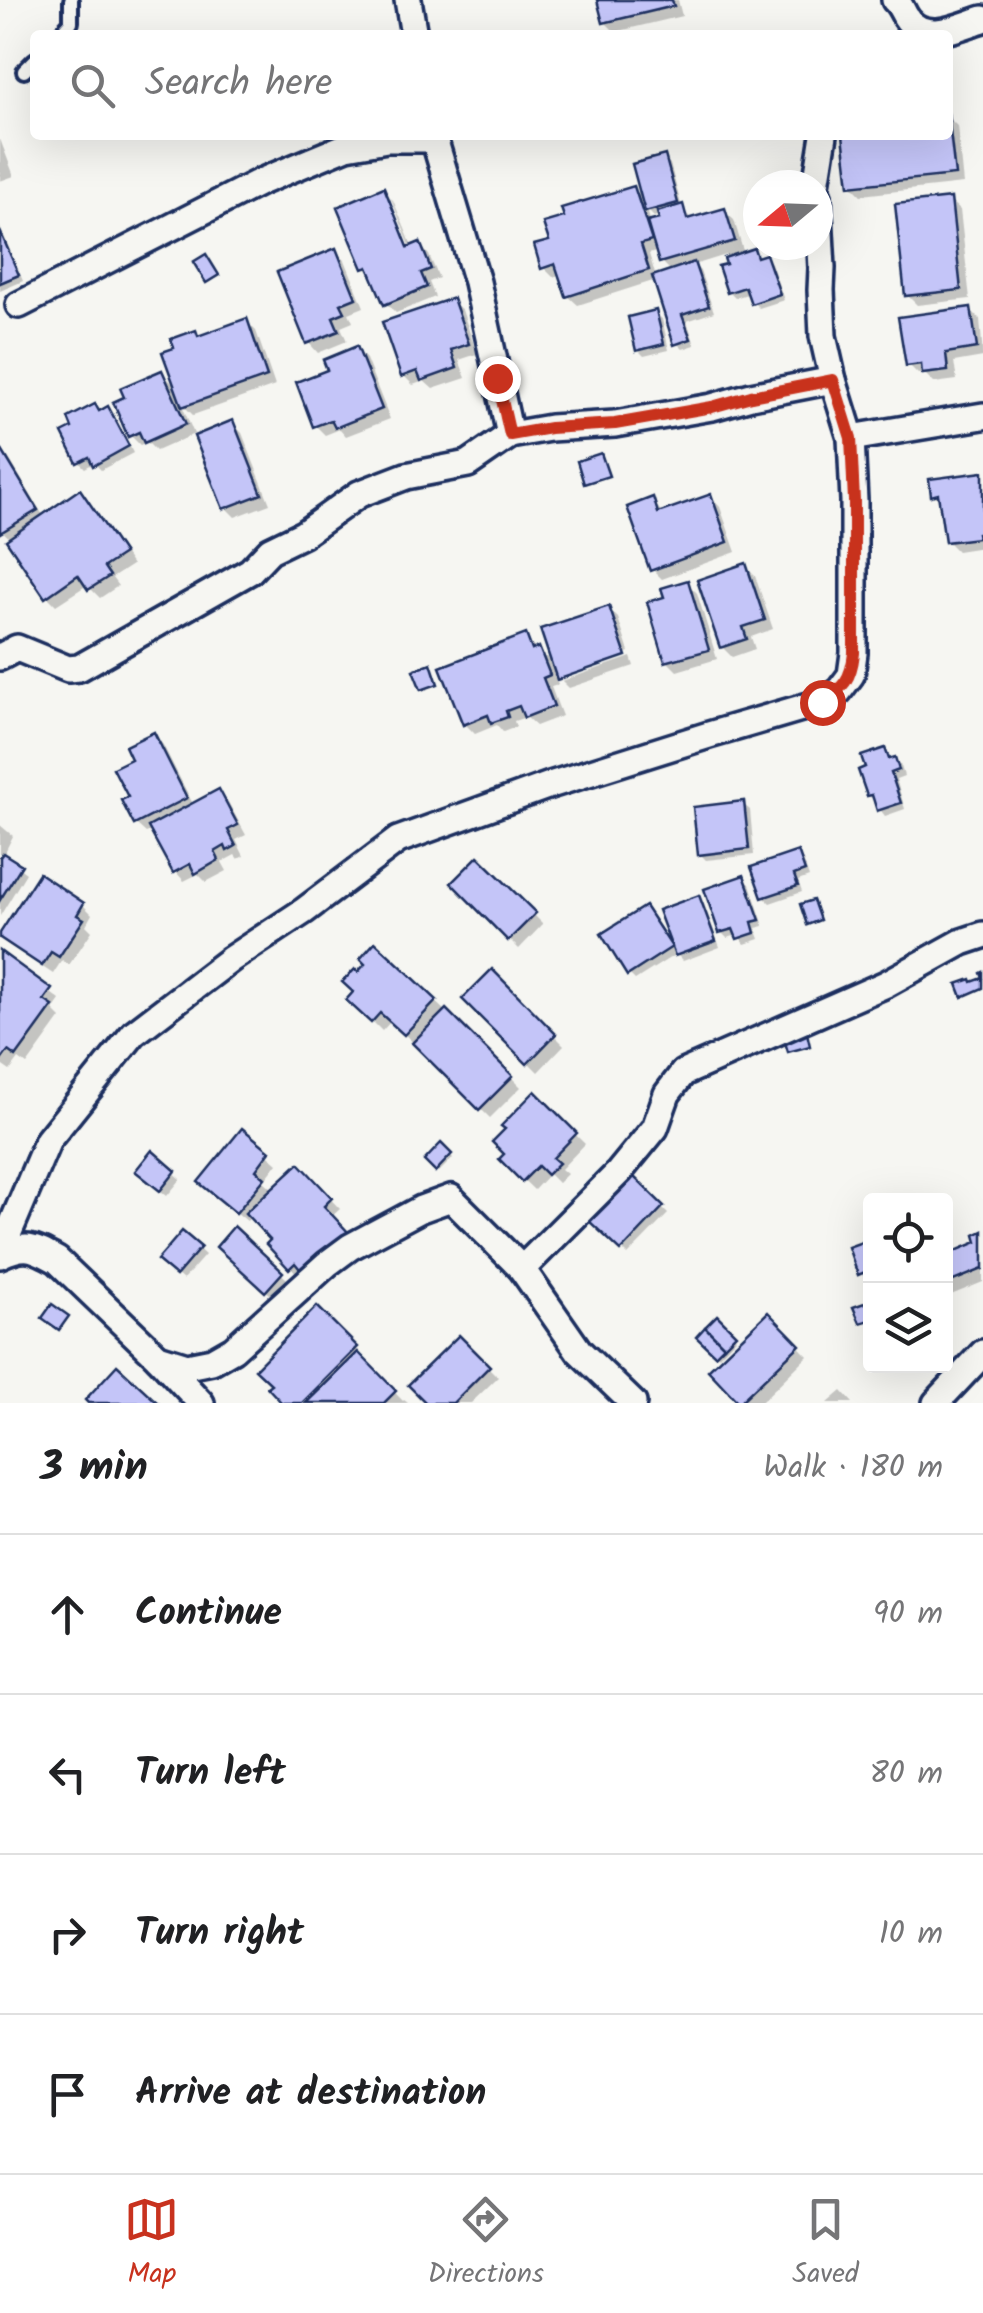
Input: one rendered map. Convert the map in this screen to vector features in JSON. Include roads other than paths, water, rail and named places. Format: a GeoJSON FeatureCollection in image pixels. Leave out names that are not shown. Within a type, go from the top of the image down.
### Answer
{"type":"FeatureCollection","features":[{"type":"Feature","properties":{"kind":"street"},"geometry":{"type":"LineString","coordinates":[[408,0],[413,30]]}},
{"type":"Feature","properties":{"kind":"street"},"geometry":{"type":"LineString","coordinates":[[895,0],[908,20],[924,30]]}},
{"type":"Feature","properties":{"kind":"street"},"geometry":{"type":"LineString","coordinates":[[946,30],[983,18]]}},
{"type":"Feature","properties":{"kind":"street"},"geometry":{"type":"LineString","coordinates":[[19,305],[260,182],[347,146],[381,140]]}},
{"type":"Feature","properties":{"kind":"street"},"geometry":{"type":"LineString","coordinates":[[434,140],[477,282],[510,435]]}},
{"type":"Feature","properties":{"kind":"street"},"geometry":{"type":"LineString","coordinates":[[818,170],[823,140]]}},
{"type":"Feature","properties":{"kind":"street"},"geometry":{"type":"LineString","coordinates":[[0,1254],[48,1140],[134,1033],[398,840],[550,785],[822,702],[852,675],[851,438],[823,336],[822,260]]}},
{"type":"Feature","properties":{"kind":"street"},"geometry":{"type":"LineString","coordinates":[[0,657],[17,648],[68,669],[78,668],[250,572],[270,550],[304,534],[359,494],[406,476],[468,464],[510,435],[615,424],[833,380]]}},
{"type":"Feature","properties":{"kind":"street"},"geometry":{"type":"LineString","coordinates":[[851,438],[983,416]]}},
{"type":"Feature","properties":{"kind":"street"},"geometry":{"type":"LineString","coordinates":[[522,1268],[655,1128],[666,1094],[683,1073],[886,984],[962,942],[983,935]]}},
{"type":"Feature","properties":{"kind":"street"},"geometry":{"type":"LineString","coordinates":[[158,1357],[188,1366],[212,1361],[233,1349],[350,1247],[450,1198],[522,1268],[579,1350],[633,1403]]}},
{"type":"Feature","properties":{"kind":"street"},"geometry":{"type":"LineString","coordinates":[[0,1254],[20,1246],[58,1260],[201,1403]]}},
{"type":"Feature","properties":{"kind":"street"},"geometry":{"type":"LineString","coordinates":[[936,1403],[983,1352]]}},
{"type":"Feature","properties":{"kind":"lane"},"geometry":{"type":"LineString","coordinates":[[64,30],[72,22],[71,0]]}},
{"type":"Feature","properties":{"kind":"lane"},"geometry":{"type":"LineString","coordinates":[[24,72],[30,65]]}}]}
